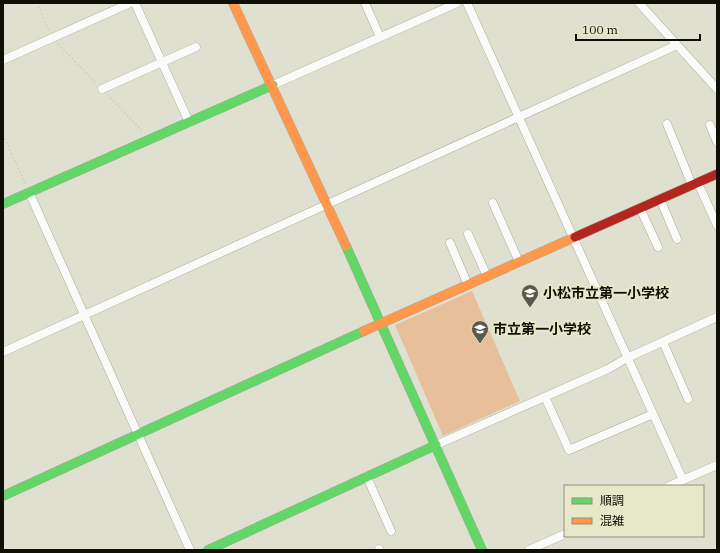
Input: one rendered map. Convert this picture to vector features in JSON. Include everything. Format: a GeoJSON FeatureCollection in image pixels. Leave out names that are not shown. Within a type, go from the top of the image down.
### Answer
{"type":"FeatureCollection","features":[{"type":"Feature","properties":{"kind":"street"},"geometry":{"type":"LineString","coordinates":[[3,60],[130,3]]}},
{"type":"Feature","properties":{"kind":"street"},"geometry":{"type":"LineString","coordinates":[[135,3],[189,122]]}},
{"type":"Feature","properties":{"kind":"street"},"geometry":{"type":"LineString","coordinates":[[234,3],[328,204],[482,550]]}},
{"type":"Feature","properties":{"kind":"street"},"geometry":{"type":"LineString","coordinates":[[366,3],[380,37]]}},
{"type":"Feature","properties":{"kind":"street"},"geometry":{"type":"LineString","coordinates":[[3,204],[457,3]]}},
{"type":"Feature","properties":{"kind":"street"},"geometry":{"type":"LineString","coordinates":[[467,3],[683,480]]}},
{"type":"Feature","properties":{"kind":"street"},"geometry":{"type":"LineString","coordinates":[[639,3],[717,89]]}},
{"type":"Feature","properties":{"kind":"street"},"geometry":{"type":"LineString","coordinates":[[3,352],[677,45]]}},
{"type":"Feature","properties":{"kind":"street"},"geometry":{"type":"LineString","coordinates":[[102,89],[196,47]]}},
{"type":"Feature","properties":{"kind":"street"},"geometry":{"type":"LineString","coordinates":[[666,124],[695,184],[717,224]]}},
{"type":"Feature","properties":{"kind":"street"},"geometry":{"type":"LineString","coordinates":[[710,125],[717,142]]}},
{"type":"Feature","properties":{"kind":"street"},"geometry":{"type":"LineString","coordinates":[[3,496],[381,323],[717,174]]}},
{"type":"Feature","properties":{"kind":"street"},"geometry":{"type":"LineString","coordinates":[[29,192],[190,550]]}},
{"type":"Feature","properties":{"kind":"street"},"geometry":{"type":"LineString","coordinates":[[660,199],[677,239]]}},
{"type":"Feature","properties":{"kind":"street"},"geometry":{"type":"LineString","coordinates":[[494,203],[519,262]]}},
{"type":"Feature","properties":{"kind":"street"},"geometry":{"type":"LineString","coordinates":[[640,208],[658,247]]}},
{"type":"Feature","properties":{"kind":"street"},"geometry":{"type":"LineString","coordinates":[[468,234],[487,276]]}},
{"type":"Feature","properties":{"kind":"street"},"geometry":{"type":"LineString","coordinates":[[450,243],[468,285]]}},
{"type":"Feature","properties":{"kind":"street"},"geometry":{"type":"LineString","coordinates":[[208,550],[227,546],[367,477],[608,369],[627,358],[717,317]]}},
{"type":"Feature","properties":{"kind":"street"},"geometry":{"type":"LineString","coordinates":[[663,342],[688,399]]}},
{"type":"Feature","properties":{"kind":"street"},"geometry":{"type":"LineString","coordinates":[[545,397],[569,450],[652,414]]}},
{"type":"Feature","properties":{"kind":"street"},"geometry":{"type":"LineString","coordinates":[[671,485],[717,465]]}},
{"type":"Feature","properties":{"kind":"street"},"geometry":{"type":"LineString","coordinates":[[367,477],[391,531]]}},
{"type":"Feature","properties":{"kind":"street"},"geometry":{"type":"LineString","coordinates":[[529,550],[564,534]]}},
{"type":"Feature","properties":{"kind":"path"},"geometry":{"type":"LineString","coordinates":[[37,3],[53,38]]}},
{"type":"Feature","properties":{"kind":"path"},"geometry":{"type":"LineString","coordinates":[[3,135],[29,192]]}},
{"type":"Feature","properties":{"kind":"shaded area"},"geometry":{"type":"Polygon","coordinates":[[[472,291],[520,401],[443,436],[395,325],[472,291]]]}},
{"type":"Feature","properties":{"kind":"traffic: fast"},"geometry":{"type":"LineString","coordinates":[[3,204],[273,85]]}},
{"type":"Feature","properties":{"kind":"traffic: fast"},"geometry":{"type":"LineString","coordinates":[[346,246],[482,550]]}},
{"type":"Feature","properties":{"kind":"traffic: fast"},"geometry":{"type":"LineString","coordinates":[[3,496],[364,331]]}},
{"type":"Feature","properties":{"kind":"traffic: fast"},"geometry":{"type":"LineString","coordinates":[[208,550],[436,445]]}},
{"type":"Feature","properties":{"kind":"traffic: slow"},"geometry":{"type":"LineString","coordinates":[[233,3],[346,246]]}},
{"type":"Feature","properties":{"kind":"traffic: slow"},"geometry":{"type":"LineString","coordinates":[[364,331],[575,237]]}},
{"type":"Feature","properties":{"kind":"traffic: jam"},"geometry":{"type":"LineString","coordinates":[[575,237],[717,174]]}},
{"type":"Feature","properties":{"kind":"place","name":"小松市立第一小学校"},"geometry":{"type":"Point","coordinates":[530,308]}},
{"type":"Feature","properties":{"kind":"place","name":"市立第一小学校"},"geometry":{"type":"Point","coordinates":[480,344]}}]}
